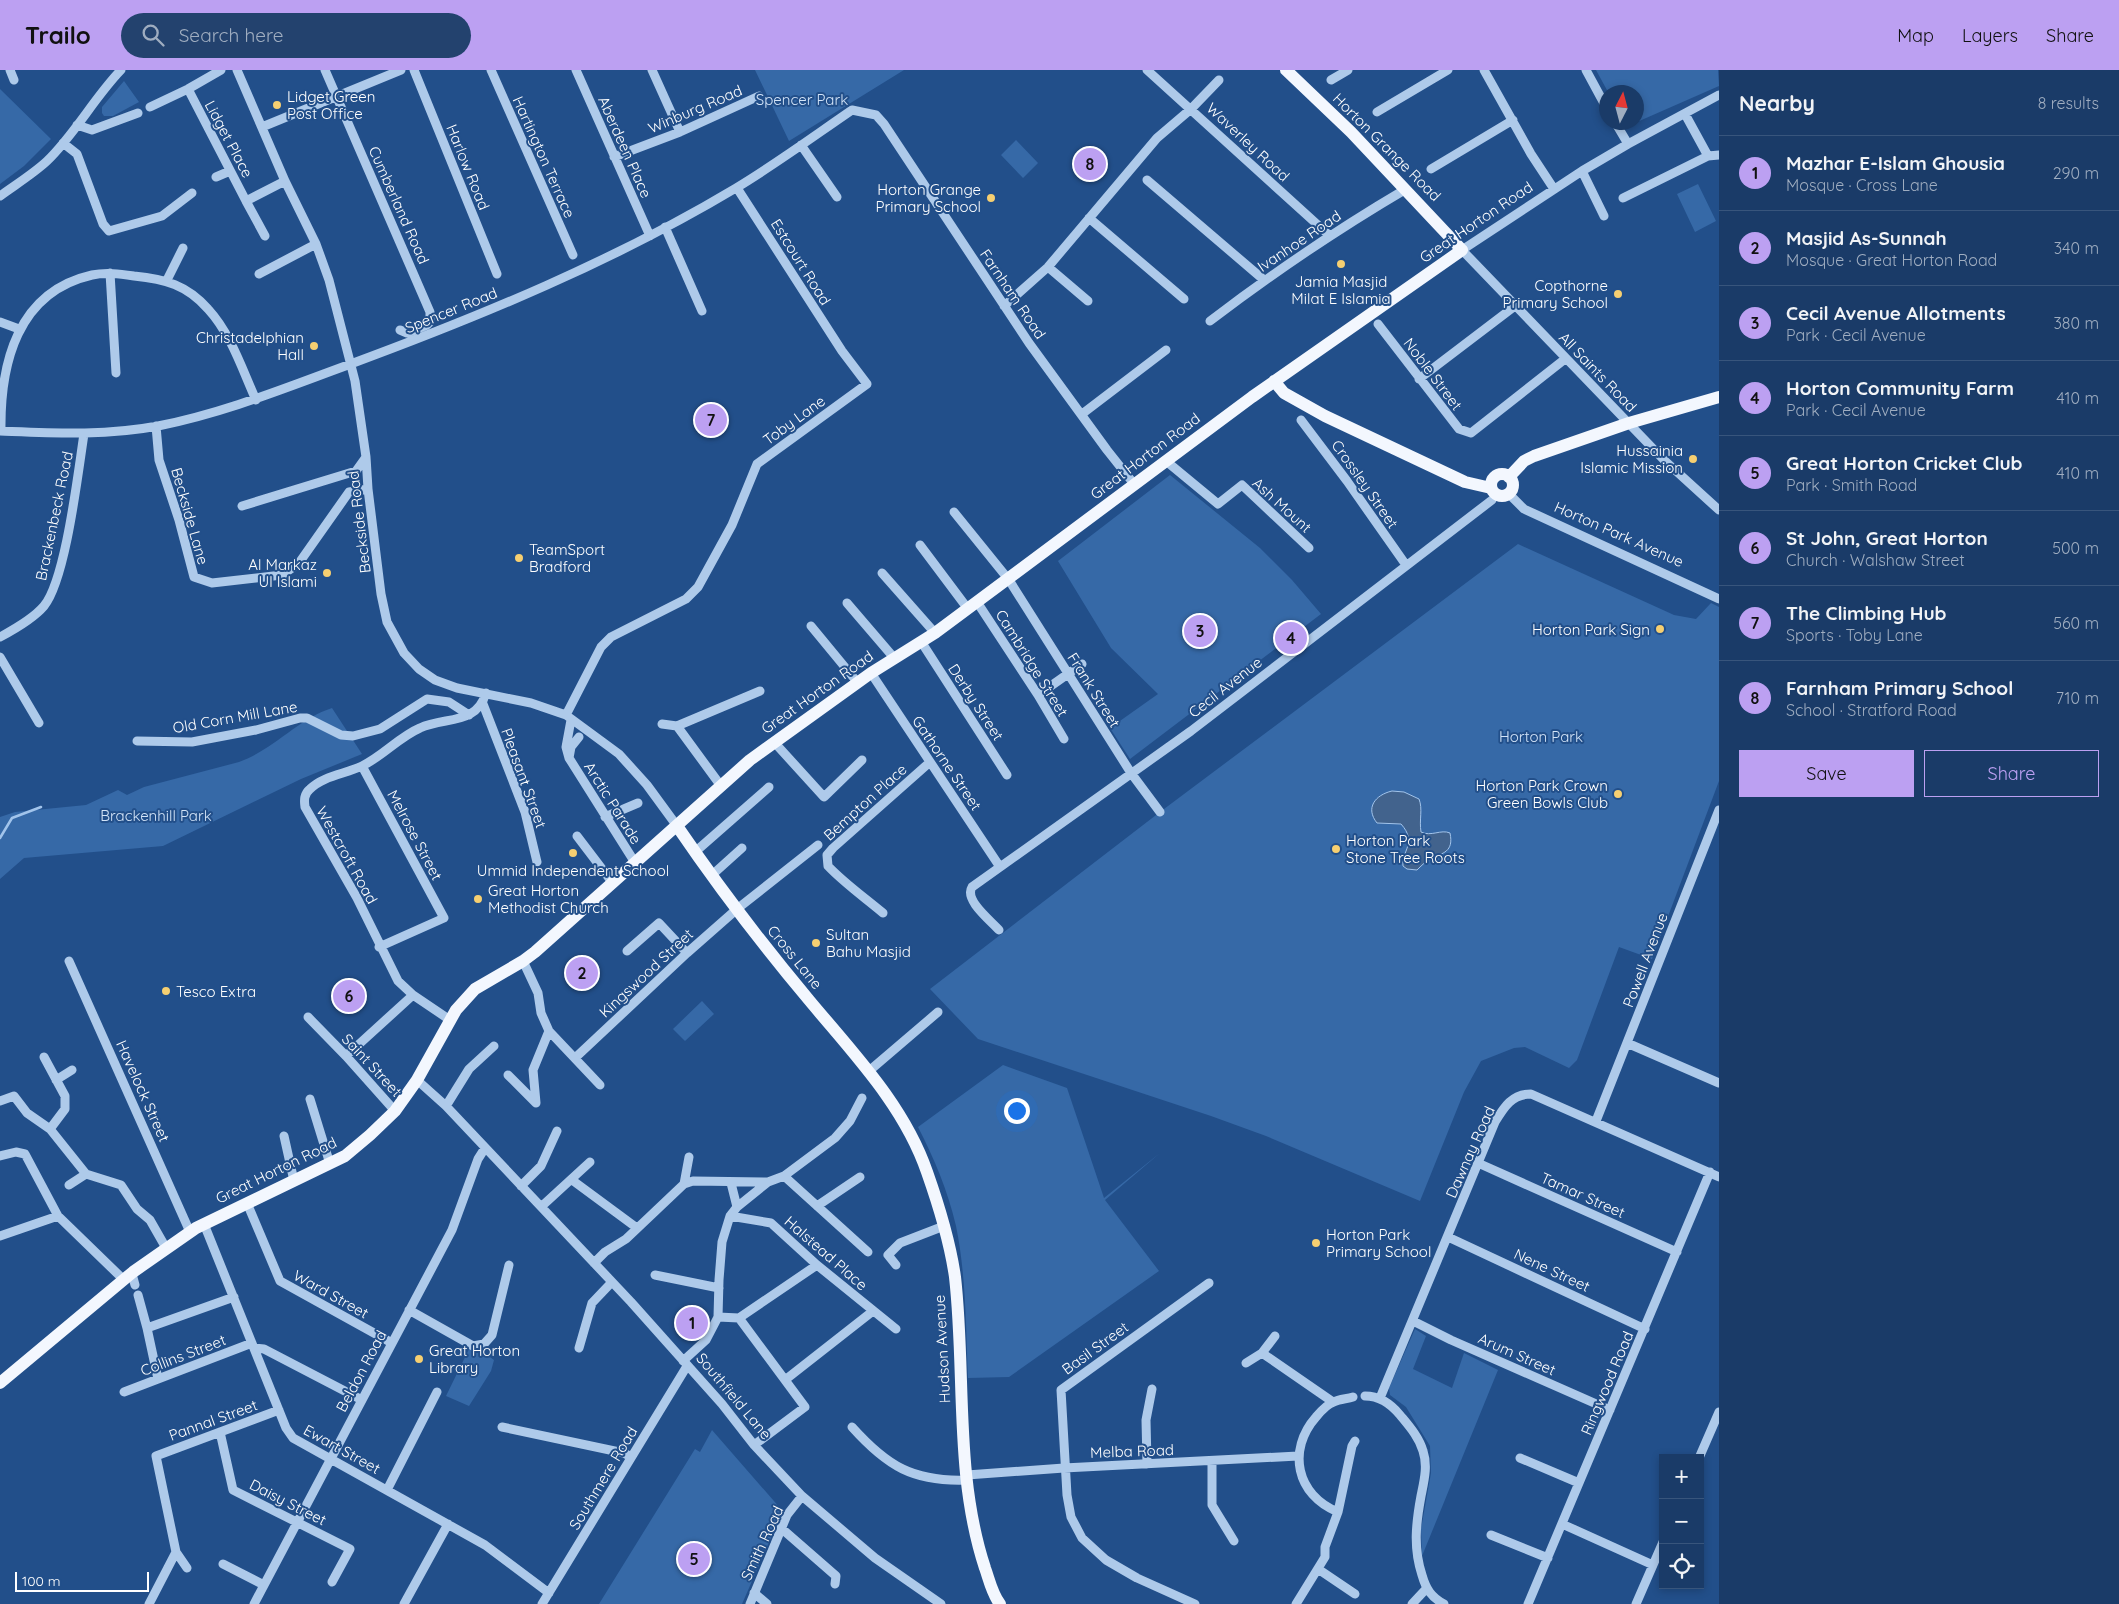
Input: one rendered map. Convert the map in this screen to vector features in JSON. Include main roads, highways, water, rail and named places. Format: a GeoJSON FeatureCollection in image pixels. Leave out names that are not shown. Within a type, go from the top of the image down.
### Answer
{"type":"FeatureCollection","features":[{"type":"Feature","properties":{"kind":"main road","name":"Horton Grange Road"},"geometry":{"type":"LineString","coordinates":[[1286,70],[1406,188],[1462,250]]}},
{"type":"Feature","properties":{"kind":"main road","name":"Great Horton Road"},"geometry":{"type":"LineString","coordinates":[[0,1383],[166,1248],[190,1232],[247,1202],[330,1164],[349,1152],[395,1111],[417,1080],[456,1010],[475,989],[522,961],[750,760],[871,673],[922,643],[1274,382],[1462,250]]}},
{"type":"Feature","properties":{"kind":"main road"},"geometry":{"type":"LineString","coordinates":[[1284,393],[1286,378],[1292,369]]}},
{"type":"Feature","properties":{"kind":"main road","name":"Horton Park Avenue"},"geometry":{"type":"LineString","coordinates":[[1274,382],[1284,393],[1325,416],[1444,470],[1465,482],[1497,494]]}},
{"type":"Feature","properties":{"kind":"main road"},"geometry":{"type":"LineString","coordinates":[[1509,477],[1524,462],[1534,456],[1629,423],[1719,397]]}},
{"type":"Feature","properties":{"kind":"main road","name":"Horton Park Avenue"},"geometry":{"type":"LineString","coordinates":[[1444,470],[1485,477],[1496,476]]}},
{"type":"Feature","properties":{"kind":"main road"},"geometry":{"type":"LineString","coordinates":[[1503,474],[1509,477],[1512,488],[1497,494],[1491,481],[1496,476],[1503,474]]}},
{"type":"Feature","properties":{"kind":"main road","name":"Cross Lane"},"geometry":{"type":"LineString","coordinates":[[677,826],[737,909],[868,1071],[892,1104]]}},
{"type":"Feature","properties":{"kind":"main road","name":"Hudson Avenue"},"geometry":{"type":"LineString","coordinates":[[892,1104],[910,1132],[927,1170],[944,1226],[954,1276],[970,1511],[978,1546],[996,1603]]}},
{"type":"Feature","properties":{"kind":"waterway"},"geometry":{"type":"LineString","coordinates":[[0,838],[12,818],[41,807]]}},
{"type":"Feature","properties":{"kind":"place","name":"Lidget Green Post Office"},"geometry":{"type":"Point","coordinates":[277,105]}},
{"type":"Feature","properties":{"kind":"place","name":"Farnham Primary School"},"geometry":{"type":"Point","coordinates":[1090,164]}},
{"type":"Feature","properties":{"kind":"place","name":"Horton Grange Primary School"},"geometry":{"type":"Point","coordinates":[991,198]}},
{"type":"Feature","properties":{"kind":"place","name":"Jamia Masjid Milat E Islamia"},"geometry":{"type":"Point","coordinates":[1341,264]}},
{"type":"Feature","properties":{"kind":"place","name":"Copthorne Primary School"},"geometry":{"type":"Point","coordinates":[1618,294]}},
{"type":"Feature","properties":{"kind":"place","name":"Christadelphian Hall"},"geometry":{"type":"Point","coordinates":[314,346]}},
{"type":"Feature","properties":{"kind":"place","name":"The Climbing Hub"},"geometry":{"type":"Point","coordinates":[711,420]}},
{"type":"Feature","properties":{"kind":"place","name":"Hussainia Islamic Mission"},"geometry":{"type":"Point","coordinates":[1693,459]}},
{"type":"Feature","properties":{"kind":"place","name":"TeamSport Bradford"},"geometry":{"type":"Point","coordinates":[519,558]}},
{"type":"Feature","properties":{"kind":"place","name":"Al Markaz Ul Islami"},"geometry":{"type":"Point","coordinates":[327,573]}},
{"type":"Feature","properties":{"kind":"place","name":"Horton Park Sign"},"geometry":{"type":"Point","coordinates":[1660,629]}},
{"type":"Feature","properties":{"kind":"place","name":"Cecil Avenue Allotments"},"geometry":{"type":"Point","coordinates":[1200,631]}},
{"type":"Feature","properties":{"kind":"place","name":"Horton Community Farm"},"geometry":{"type":"Point","coordinates":[1291,638]}},
{"type":"Feature","properties":{"kind":"place","name":"Horton Park Crown Green Bowls Club"},"geometry":{"type":"Point","coordinates":[1618,794]}},
{"type":"Feature","properties":{"kind":"place","name":"Horton Park Stone Tree Roots"},"geometry":{"type":"Point","coordinates":[1336,849]}},
{"type":"Feature","properties":{"kind":"place","name":"Ummid Independent School"},"geometry":{"type":"Point","coordinates":[573,853]}},
{"type":"Feature","properties":{"kind":"place","name":"Great Horton Methodist Church"},"geometry":{"type":"Point","coordinates":[478,899]}},
{"type":"Feature","properties":{"kind":"place","name":"Sultan Bahu Masjid"},"geometry":{"type":"Point","coordinates":[816,943]}},
{"type":"Feature","properties":{"kind":"place","name":"Masjid As-Sunnah"},"geometry":{"type":"Point","coordinates":[582,973]}},
{"type":"Feature","properties":{"kind":"place","name":"Tesco Extra"},"geometry":{"type":"Point","coordinates":[166,991]}},
{"type":"Feature","properties":{"kind":"place","name":"St John, Great Horton"},"geometry":{"type":"Point","coordinates":[349,996]}},
{"type":"Feature","properties":{"kind":"place","name":"Horton Park Primary School"},"geometry":{"type":"Point","coordinates":[1316,1243]}},
{"type":"Feature","properties":{"kind":"place","name":"Mazhar E-Islam Ghousia"},"geometry":{"type":"Point","coordinates":[692,1323]}},
{"type":"Feature","properties":{"kind":"place","name":"Great Horton Library"},"geometry":{"type":"Point","coordinates":[419,1359]}},
{"type":"Feature","properties":{"kind":"place","name":"Great Horton Cricket Club"},"geometry":{"type":"Point","coordinates":[694,1559]}},
{"type":"Feature","properties":{"kind":"park label","name":"Spencer Park"},"geometry":{"type":"Point","coordinates":[802,99]}},
{"type":"Feature","properties":{"kind":"park label","name":"Horton Park"},"geometry":{"type":"Point","coordinates":[1541,736]}},
{"type":"Feature","properties":{"kind":"park label","name":"Brackenhill Park"},"geometry":{"type":"Point","coordinates":[156,815]}}]}
